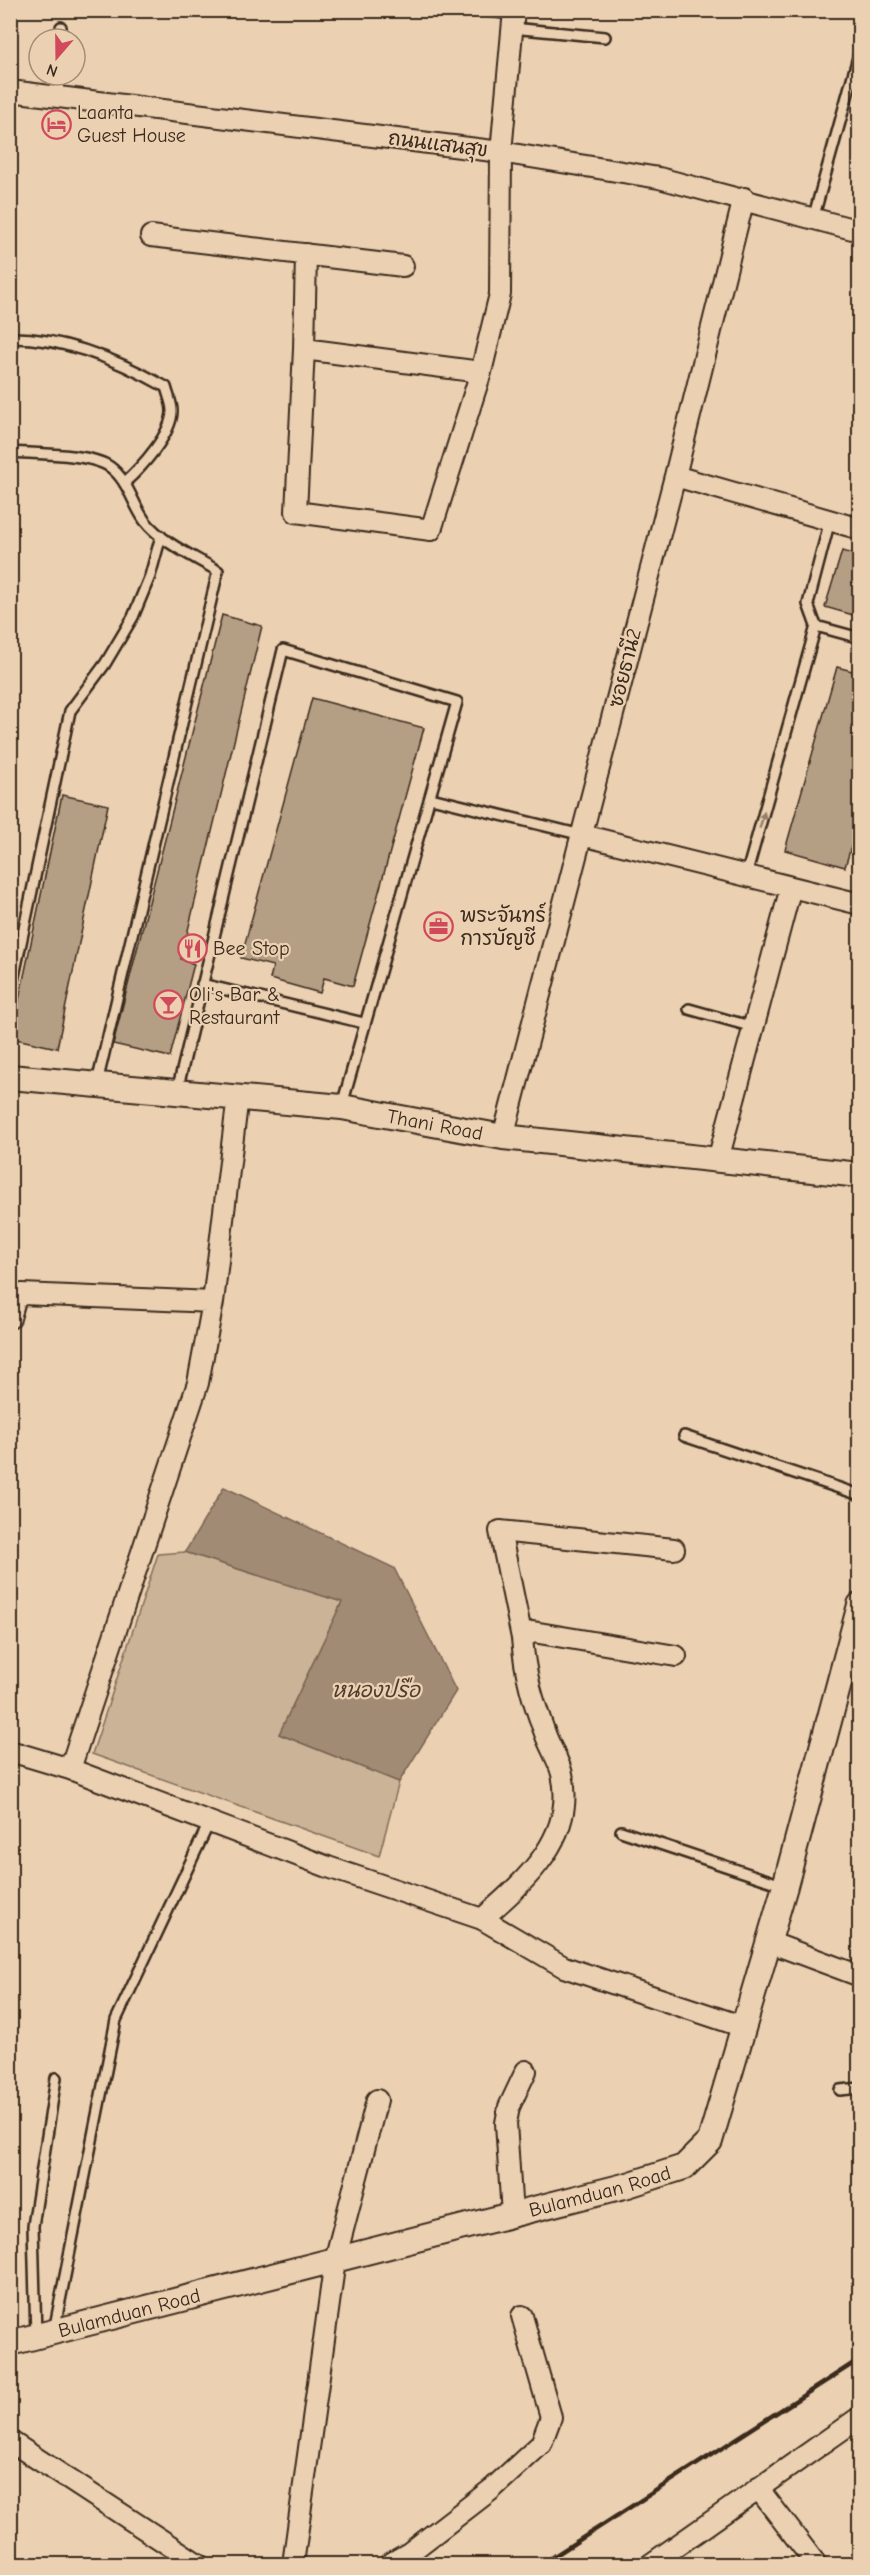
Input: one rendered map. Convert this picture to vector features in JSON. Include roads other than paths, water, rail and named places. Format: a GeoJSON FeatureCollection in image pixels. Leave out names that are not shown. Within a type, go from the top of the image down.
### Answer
{"type":"FeatureCollection","features":[{"type":"Feature","properties":{"kind":"street"},"geometry":{"type":"LineString","coordinates":[[306,255],[296,512],[431,530],[481,372],[500,294],[501,152],[513,18]]}},
{"type":"Feature","properties":{"kind":"street","name":"ถนนแสนสุข"},"geometry":{"type":"LineString","coordinates":[[10,91],[501,152],[659,178],[744,198],[860,231]]}},
{"type":"Feature","properties":{"kind":"street","name":"ซอยธานี2"},"geometry":{"type":"LineString","coordinates":[[503,1137],[675,476],[744,198]]}},
{"type":"Feature","properties":{"kind":"street"},"geometry":{"type":"LineString","coordinates":[[151,236],[403,266]]}},
{"type":"Feature","properties":{"kind":"street"},"geometry":{"type":"LineString","coordinates":[[304,349],[481,372]]}},
{"type":"Feature","properties":{"kind":"street"},"geometry":{"type":"LineString","coordinates":[[675,476],[860,529]]}},
{"type":"Feature","properties":{"kind":"street"},"geometry":{"type":"LineString","coordinates":[[582,835],[860,904]]}},
{"type":"Feature","properties":{"kind":"street"},"geometry":{"type":"LineString","coordinates":[[718,1160],[791,887]]}},
{"type":"Feature","properties":{"kind":"street","name":"Thani Road"},"geometry":{"type":"LineString","coordinates":[[10,1077],[342,1107],[503,1137],[860,1175]]}},
{"type":"Feature","properties":{"kind":"street"},"geometry":{"type":"LineString","coordinates":[[70,1769],[198,1383],[213,1302],[238,1096]]}},
{"type":"Feature","properties":{"kind":"street"},"geometry":{"type":"LineString","coordinates":[[10,1318],[15,1300],[22,1294],[213,1302]]}},
{"type":"Feature","properties":{"kind":"street"},"geometry":{"type":"LineString","coordinates":[[482,1919],[526,1881],[558,1836],[564,1809],[562,1775],[525,1674],[522,1638],[500,1531],[674,1549]]}},
{"type":"Feature","properties":{"kind":"street","name":"Bulamduan Road"},"geometry":{"type":"LineString","coordinates":[[10,2343],[628,2185],[684,2167],[710,2141],[785,1886],[860,1605]]}},
{"type":"Feature","properties":{"kind":"street"},"geometry":{"type":"LineString","coordinates":[[522,1638],[533,1632],[676,1656]]}},
{"type":"Feature","properties":{"kind":"street"},"geometry":{"type":"LineString","coordinates":[[10,1751],[70,1769],[209,1823],[482,1919],[564,1967],[744,2027]]}},
{"type":"Feature","properties":{"kind":"street"},"geometry":{"type":"LineString","coordinates":[[769,1942],[860,1976]]}},
{"type":"Feature","properties":{"kind":"street"},"geometry":{"type":"LineString","coordinates":[[512,2215],[506,2123],[509,2107],[526,2071]]}},
{"type":"Feature","properties":{"kind":"street"},"geometry":{"type":"LineString","coordinates":[[293,2565],[335,2260],[377,2100]]}},
{"type":"Feature","properties":{"kind":"street"},"geometry":{"type":"LineString","coordinates":[[390,2565],[410,2553],[492,2488],[541,2444],[551,2417],[522,2316]]}},
{"type":"Feature","properties":{"kind":"street"},"geometry":{"type":"LineString","coordinates":[[651,2565],[860,2417]]}},
{"type":"Feature","properties":{"kind":"street"},"geometry":{"type":"LineString","coordinates":[[10,2441],[198,2565]]}},
{"type":"Feature","properties":{"kind":"street"},"geometry":{"type":"LineString","coordinates":[[758,2488],[816,2565]]}},
{"type":"Feature","properties":{"kind":"lane"},"geometry":{"type":"LineString","coordinates":[[479,10],[605,37]]}},
{"type":"Feature","properties":{"kind":"lane"},"geometry":{"type":"LineString","coordinates":[[813,219],[860,50]]}},
{"type":"Feature","properties":{"kind":"lane"},"geometry":{"type":"LineString","coordinates":[[58,87],[58,97]]}},
{"type":"Feature","properties":{"kind":"lane"},"geometry":{"type":"LineString","coordinates":[[10,338],[45,340],[123,364],[166,387],[172,410],[171,420],[144,463],[124,483]]}},
{"type":"Feature","properties":{"kind":"lane"},"geometry":{"type":"LineString","coordinates":[[10,452],[94,460],[110,467],[124,483],[146,522],[161,536],[218,571],[97,1085]]}},
{"type":"Feature","properties":{"kind":"lane"},"geometry":{"type":"LineString","coordinates":[[746,876],[816,626],[808,604],[830,520]]}},
{"type":"Feature","properties":{"kind":"lane"},"geometry":{"type":"LineString","coordinates":[[10,995],[70,711],[105,664],[133,617],[150,576],[161,536]]}},
{"type":"Feature","properties":{"kind":"lane"},"geometry":{"type":"LineString","coordinates":[[816,626],[860,638]]}},
{"type":"Feature","properties":{"kind":"lane"},"geometry":{"type":"LineString","coordinates":[[177,1091],[283,650],[458,702],[364,1023],[342,1107]]}},
{"type":"Feature","properties":{"kind":"lane"},"geometry":{"type":"LineString","coordinates":[[431,798],[582,835]]}},
{"type":"Feature","properties":{"kind":"lane"},"geometry":{"type":"LineString","coordinates":[[202,984],[364,1023]]}},
{"type":"Feature","properties":{"kind":"lane"},"geometry":{"type":"LineString","coordinates":[[689,1009],[753,1027]]}},
{"type":"Feature","properties":{"kind":"lane"},"geometry":{"type":"LineString","coordinates":[[684,1436],[860,1496]]}},
{"type":"Feature","properties":{"kind":"lane"},"geometry":{"type":"LineString","coordinates":[[45,2334],[116,2020],[209,1823]]}},
{"type":"Feature","properties":{"kind":"lane"},"geometry":{"type":"LineString","coordinates":[[621,1831],[785,1886]]}},
{"type":"Feature","properties":{"kind":"lane"},"geometry":{"type":"LineString","coordinates":[[45,2334],[33,2226],[56,2078]]}},
{"type":"Feature","properties":{"kind":"lane"},"geometry":{"type":"LineString","coordinates":[[840,2090],[860,2088]]}},
{"type":"Feature","properties":{"kind":"water","name":"หนองปรือ"},"geometry":{"type":"Polygon","coordinates":[[[224,1487],[394,1568],[456,1691],[399,1782],[279,1734],[342,1602],[185,1552],[224,1487]]]}},
{"type":"Feature","properties":{"kind":"railway"},"geometry":{"type":"LineString","coordinates":[[542,2564],[860,2359]]}},
{"type":"Feature","properties":{"kind":"place","name":"Laanta Guest House"},"geometry":{"type":"Point","coordinates":[56,124]}},
{"type":"Feature","properties":{"kind":"place","name":"พระจันทร์ การบัญชี"},"geometry":{"type":"Point","coordinates":[439,926]}},
{"type":"Feature","properties":{"kind":"place","name":"Bee Stop"},"geometry":{"type":"Point","coordinates":[192,948]}},
{"type":"Feature","properties":{"kind":"place","name":"Oli's Bar & Restaurant"},"geometry":{"type":"Point","coordinates":[168,1005]}}]}
